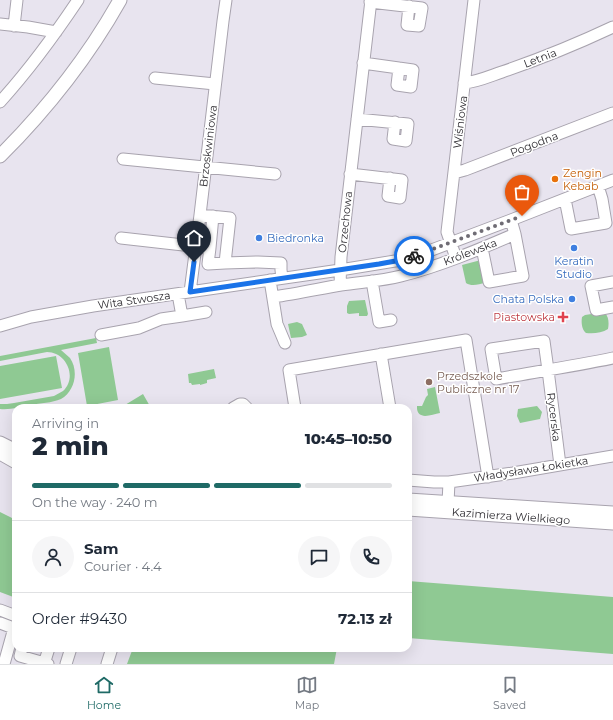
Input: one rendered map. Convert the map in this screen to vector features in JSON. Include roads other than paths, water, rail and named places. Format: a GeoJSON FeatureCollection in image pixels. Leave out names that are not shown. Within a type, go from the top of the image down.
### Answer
{"type":"FeatureCollection","features":[{"type":"Feature","properties":{"kind":"main road"},"geometry":{"type":"LineString","coordinates":[[0,156],[32,123],[76,68],[120,0]]}},
{"type":"Feature","properties":{"kind":"main road"},"geometry":{"type":"LineString","coordinates":[[0,443],[12,449]]}},
{"type":"Feature","properties":{"kind":"main road"},"geometry":{"type":"LineString","coordinates":[[0,453],[12,460]]}},
{"type":"Feature","properties":{"kind":"main road","name":"Kazimierza Wielkiego"},"geometry":{"type":"LineString","coordinates":[[412,500],[613,513]]}},
{"type":"Feature","properties":{"kind":"main road","name":"Kazimierza Wielkiego"},"geometry":{"type":"LineString","coordinates":[[412,510],[613,524]]}},
{"type":"Feature","properties":{"kind":"street"},"geometry":{"type":"LineString","coordinates":[[14,26],[16,0]]}},
{"type":"Feature","properties":{"kind":"street"},"geometry":{"type":"LineString","coordinates":[[0,102],[16,84],[56,32],[78,0]]}},
{"type":"Feature","properties":{"kind":"street","name":"Brzoskwiniowa"},"geometry":{"type":"LineString","coordinates":[[190,292],[226,0]]}},
{"type":"Feature","properties":{"kind":"street","name":"Wiśniowa"},"geometry":{"type":"LineString","coordinates":[[456,258],[447,232],[474,0]]}},
{"type":"Feature","properties":{"kind":"street","name":"Orzechowa"},"geometry":{"type":"LineString","coordinates":[[340,270],[370,1],[409,6]]}},
{"type":"Feature","properties":{"kind":"street"},"geometry":{"type":"LineString","coordinates":[[0,24],[56,32]]}},
{"type":"Feature","properties":{"kind":"street","name":"Letnia"},"geometry":{"type":"LineString","coordinates":[[464,83],[529,63],[584,41],[613,27]]}},
{"type":"Feature","properties":{"kind":"street"},"geometry":{"type":"LineString","coordinates":[[364,63],[398,68]]}},
{"type":"Feature","properties":{"kind":"street"},"geometry":{"type":"LineString","coordinates":[[156,78],[215,84]]}},
{"type":"Feature","properties":{"kind":"street","name":"Pogodna"},"geometry":{"type":"LineString","coordinates":[[454,173],[613,113]]}},
{"type":"Feature","properties":{"kind":"street"},"geometry":{"type":"LineString","coordinates":[[357,119],[395,122]]}},
{"type":"Feature","properties":{"kind":"street"},"geometry":{"type":"LineString","coordinates":[[123,159],[275,174]]}},
{"type":"Feature","properties":{"kind":"street"},"geometry":{"type":"LineString","coordinates":[[350,174],[390,178]]}},
{"type":"Feature","properties":{"kind":"street","name":"Wita Stwosza"},"geometry":{"type":"LineString","coordinates":[[0,326],[31,317],[93,306],[401,260],[421,254],[613,180]]}},
{"type":"Feature","properties":{"kind":"street"},"geometry":{"type":"LineString","coordinates":[[565,199],[571,229],[606,223],[602,198],[598,186]]}},
{"type":"Feature","properties":{"kind":"street"},"geometry":{"type":"LineString","coordinates":[[200,215],[230,218],[225,264]]}},
{"type":"Feature","properties":{"kind":"street"},"geometry":{"type":"LineString","coordinates":[[213,216],[208,264],[258,262],[281,263],[282,278]]}},
{"type":"Feature","properties":{"kind":"street"},"geometry":{"type":"LineString","coordinates":[[482,248],[489,282],[523,276],[511,220]]}},
{"type":"Feature","properties":{"kind":"street","name":"Królewska"},"geometry":{"type":"LineString","coordinates":[[272,297],[400,276],[456,258],[515,234]]}},
{"type":"Feature","properties":{"kind":"street"},"geometry":{"type":"LineString","coordinates":[[121,238],[210,248]]}},
{"type":"Feature","properties":{"kind":"street"},"geometry":{"type":"LineString","coordinates":[[340,270],[340,286]]}},
{"type":"Feature","properties":{"kind":"street"},"geometry":{"type":"LineString","coordinates":[[270,280],[277,324],[285,342]]}},
{"type":"Feature","properties":{"kind":"street"},"geometry":{"type":"LineString","coordinates":[[372,281],[379,322],[391,320]]}},
{"type":"Feature","properties":{"kind":"street"},"geometry":{"type":"LineString","coordinates":[[613,282],[591,286],[596,310],[613,307]]}},
{"type":"Feature","properties":{"kind":"street"},"geometry":{"type":"LineString","coordinates":[[178,294],[182,316]]}},
{"type":"Feature","properties":{"kind":"street"},"geometry":{"type":"LineString","coordinates":[[102,335],[139,328],[161,319],[206,312]]}},
{"type":"Feature","properties":{"kind":"street"},"geometry":{"type":"LineString","coordinates":[[294,404],[289,370],[466,340],[488,477]]}},
{"type":"Feature","properties":{"kind":"street","name":"Rycerska"},"geometry":{"type":"LineString","coordinates":[[560,465],[548,370],[544,341],[491,349],[496,379],[548,370],[613,358]]}},
{"type":"Feature","properties":{"kind":"street"},"geometry":{"type":"LineString","coordinates":[[381,354],[389,404]]}},
{"type":"Feature","properties":{"kind":"street","name":"Władysława Łokietka"},"geometry":{"type":"LineString","coordinates":[[412,480],[449,482],[613,456]]}},
{"type":"Feature","properties":{"kind":"street"},"geometry":{"type":"LineString","coordinates":[[448,503],[449,482]]}},
{"type":"Feature","properties":{"kind":"street"},"geometry":{"type":"LineString","coordinates":[[0,610],[12,614]]}},
{"type":"Feature","properties":{"kind":"street"},"geometry":{"type":"LineString","coordinates":[[1,626],[12,628]]}},
{"type":"Feature","properties":{"kind":"street"},"geometry":{"type":"LineString","coordinates":[[4,664],[12,638]]}},
{"type":"Feature","properties":{"kind":"street"},"geometry":{"type":"LineString","coordinates":[[22,656],[45,664],[48,652]]}},
{"type":"Feature","properties":{"kind":"street"},"geometry":{"type":"LineString","coordinates":[[66,664],[70,652]]}},
{"type":"Feature","properties":{"kind":"street"},"geometry":{"type":"LineString","coordinates":[[107,664],[111,652]]}},
{"type":"Feature","properties":{"kind":"place","name":"Zengin Kebab"},"geometry":{"type":"Point","coordinates":[555,179]}},
{"type":"Feature","properties":{"kind":"place","name":"Biedronka"},"geometry":{"type":"Point","coordinates":[259,238]}},
{"type":"Feature","properties":{"kind":"place","name":"Keratin Studio"},"geometry":{"type":"Point","coordinates":[574,248]}},
{"type":"Feature","properties":{"kind":"place","name":"Chata Polska"},"geometry":{"type":"Point","coordinates":[572,299]}},
{"type":"Feature","properties":{"kind":"place","name":"Piastowska"},"geometry":{"type":"Point","coordinates":[563,317]}},
{"type":"Feature","properties":{"kind":"place","name":"Przedszkole Publiczne nr 17"},"geometry":{"type":"Point","coordinates":[429,382]}}]}
